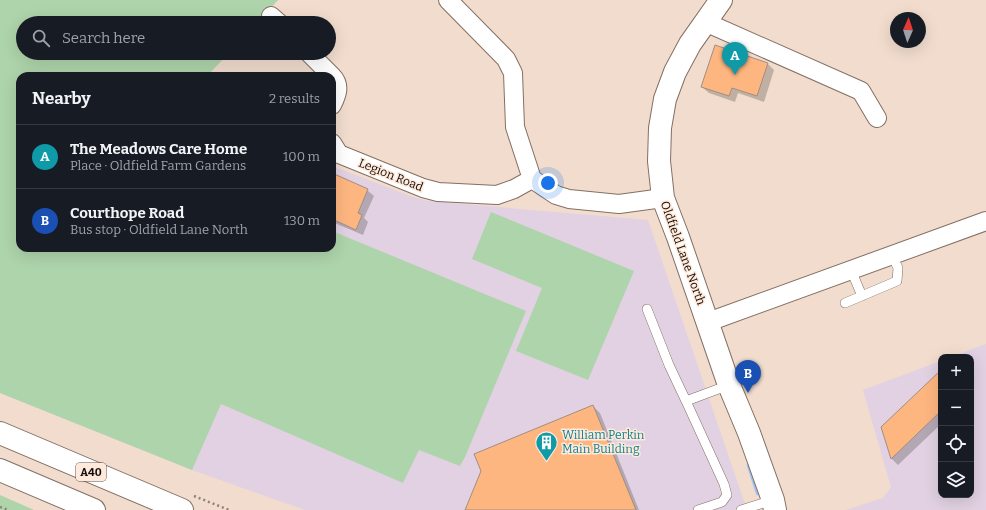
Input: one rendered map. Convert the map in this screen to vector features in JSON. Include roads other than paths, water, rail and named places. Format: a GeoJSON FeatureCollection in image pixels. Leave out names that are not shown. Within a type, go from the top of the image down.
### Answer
{"type":"FeatureCollection","features":[{"type":"Feature","properties":{"kind":"main road","name":"Oldfield Lane North"},"geometry":{"type":"LineString","coordinates":[[721,0],[690,44],[675,72],[665,99],[660,128],[659,161],[663,198],[708,322],[729,386],[749,434],[774,505]]}},
{"type":"Feature","properties":{"kind":"main road","name":"A40"},"geometry":{"type":"LineString","coordinates":[[0,433],[182,510]]}},
{"type":"Feature","properties":{"kind":"main road"},"geometry":{"type":"LineString","coordinates":[[0,470],[94,510]]}},
{"type":"Feature","properties":{"kind":"street"},"geometry":{"type":"LineString","coordinates":[[448,0],[506,59],[513,73],[515,127],[532,179],[556,195],[569,199],[619,204],[663,198]]}},
{"type":"Feature","properties":{"kind":"street"},"geometry":{"type":"LineString","coordinates":[[705,22],[861,91],[877,118]]}},
{"type":"Feature","properties":{"kind":"street"},"geometry":{"type":"LineString","coordinates":[[316,60],[328,72]]}},
{"type":"Feature","properties":{"kind":"street"},"geometry":{"type":"LineString","coordinates":[[336,80],[338,93],[336,97]]}},
{"type":"Feature","properties":{"kind":"street","name":"Legion Road"},"geometry":{"type":"LineString","coordinates":[[336,150],[423,188],[438,192],[498,195],[514,189],[532,179]]}},
{"type":"Feature","properties":{"kind":"street"},"geometry":{"type":"LineString","coordinates":[[708,322],[986,221]]}},
{"type":"Feature","properties":{"kind":"lane"},"geometry":{"type":"LineString","coordinates":[[845,304],[897,281],[898,268],[892,255]]}},
{"type":"Feature","properties":{"kind":"lane"},"geometry":{"type":"LineString","coordinates":[[851,270],[862,296]]}},
{"type":"Feature","properties":{"kind":"lane"},"geometry":{"type":"LineString","coordinates":[[647,310],[669,365],[724,484],[727,495],[722,502],[698,510]]}},
{"type":"Feature","properties":{"kind":"lane"},"geometry":{"type":"LineString","coordinates":[[686,401],[729,386]]}},
{"type":"Feature","properties":{"kind":"lane"},"geometry":{"type":"LineString","coordinates":[[741,510],[774,505]]}},
{"type":"Feature","properties":{"kind":"waterway"},"geometry":{"type":"LineString","coordinates":[[749,465],[758,493]]}},
{"type":"Feature","properties":{"kind":"place","name":"The Meadows Care Home"},"geometry":{"type":"Point","coordinates":[735,75]}},
{"type":"Feature","properties":{"kind":"place","name":"Courthope Road"},"geometry":{"type":"Point","coordinates":[748,393]}},
{"type":"Feature","properties":{"kind":"place","name":"William Perkin Main Building"},"geometry":{"type":"Point","coordinates":[547,462]}}]}
